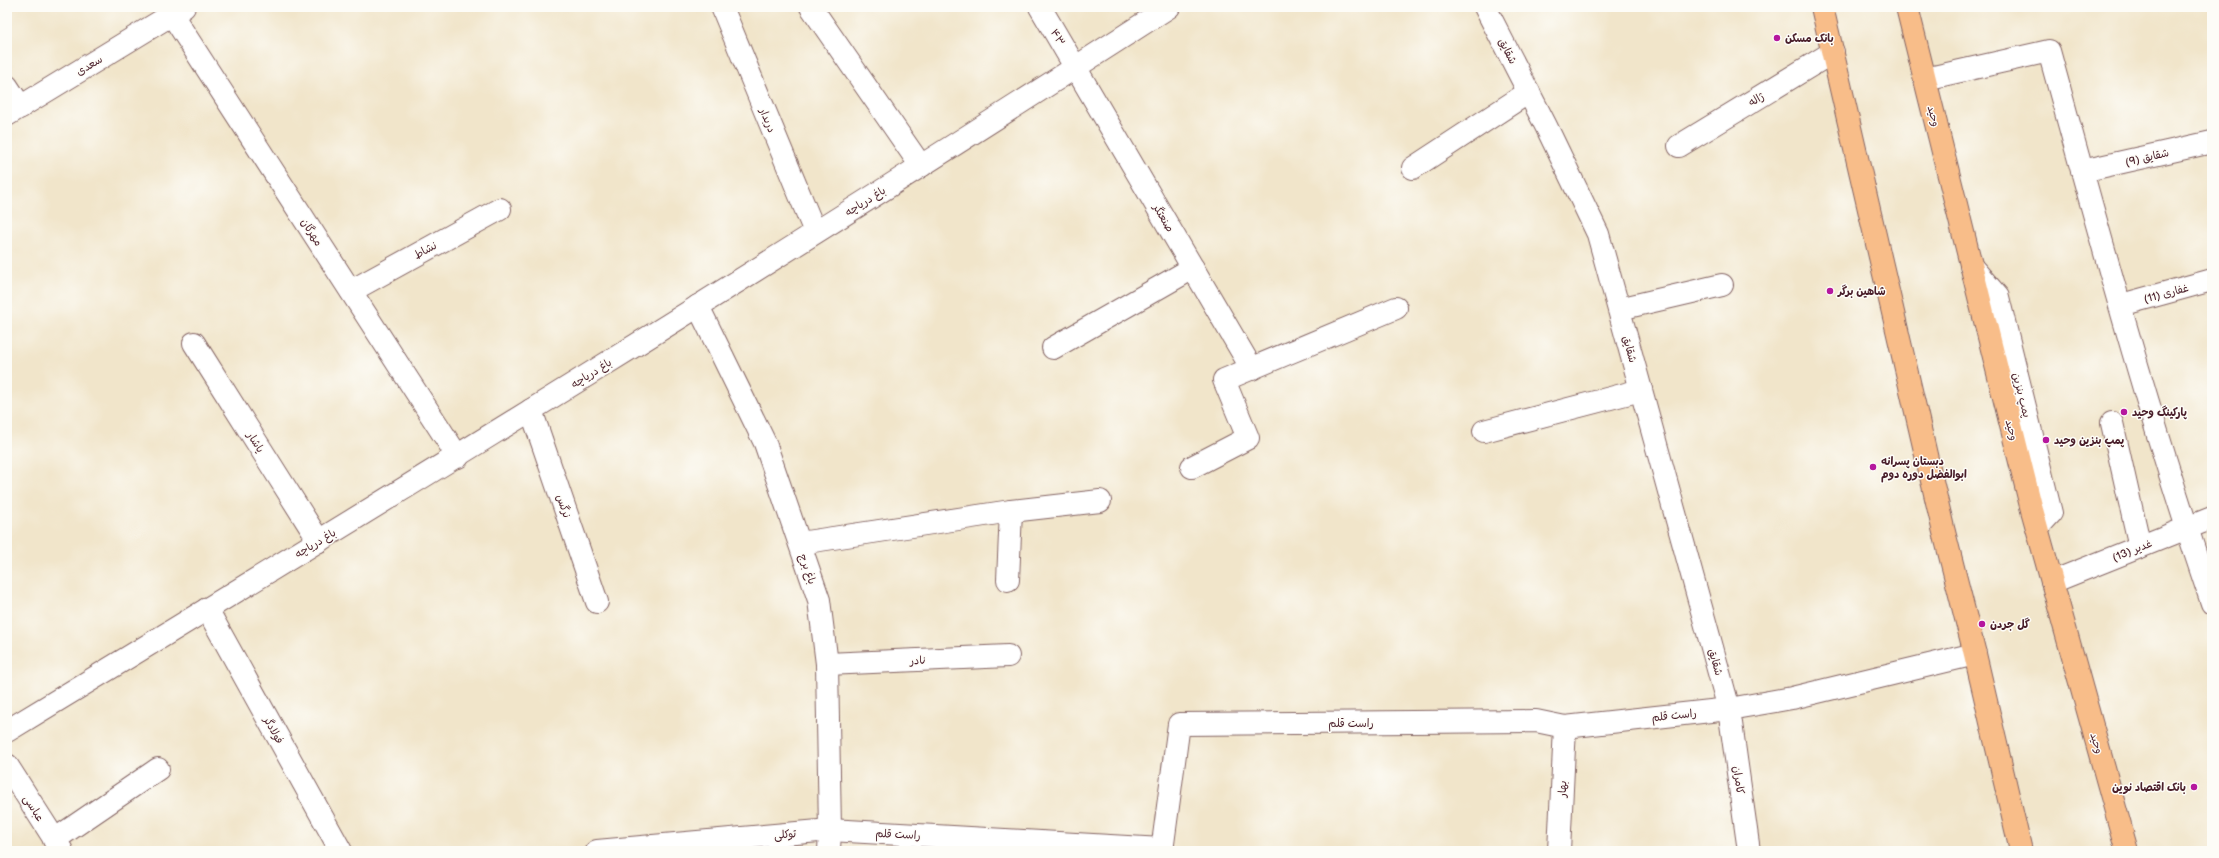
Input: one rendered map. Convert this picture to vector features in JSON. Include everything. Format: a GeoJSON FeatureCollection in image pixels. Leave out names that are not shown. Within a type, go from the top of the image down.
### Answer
{"type":"FeatureCollection","features":[{"type":"Feature","properties":{"kind":"main road"},"geometry":{"type":"LineString","coordinates":[[1822,7],[1943,528],[1975,654],[2021,851]]}},
{"type":"Feature","properties":{"kind":"main road","name":"وحید"},"geometry":{"type":"LineString","coordinates":[[1907,7],[1971,266],[2052,582],[2127,851]]}},
{"type":"Feature","properties":{"kind":"street","name":"دربدار"},"geometry":{"type":"LineString","coordinates":[[722,7],[815,232]]}},
{"type":"Feature","properties":{"kind":"street"},"geometry":{"type":"LineString","coordinates":[[812,7],[921,166]]}},
{"type":"Feature","properties":{"kind":"street","name":"۴۳"},"geometry":{"type":"LineString","coordinates":[[1040,7],[1076,68]]}},
{"type":"Feature","properties":{"kind":"street","name":"باغ دریاچه"},"geometry":{"type":"LineString","coordinates":[[7,731],[458,457],[1076,68],[1169,7]]}},
{"type":"Feature","properties":{"kind":"street","name":"شقایق"},"geometry":{"type":"LineString","coordinates":[[1485,7],[1529,92],[1598,234],[1730,709]]}},
{"type":"Feature","properties":{"kind":"street","name":"سعدی"},"geometry":{"type":"LineString","coordinates":[[14,111],[174,10]]}},
{"type":"Feature","properties":{"kind":"street","name":"مهرگان"},"geometry":{"type":"LineString","coordinates":[[174,10],[351,291],[458,457]]}},
{"type":"Feature","properties":{"kind":"street"},"geometry":{"type":"LineString","coordinates":[[1925,79],[2049,51],[2082,171],[2186,527],[2212,603]]}},
{"type":"Feature","properties":{"kind":"street","name":"ژاله"},"geometry":{"type":"LineString","coordinates":[[1679,146],[1833,52]]}},
{"type":"Feature","properties":{"kind":"street","name":"صنعتگر"},"geometry":{"type":"LineString","coordinates":[[1076,68],[1252,369]]}},
{"type":"Feature","properties":{"kind":"street"},"geometry":{"type":"LineString","coordinates":[[7,86],[14,111]]}},
{"type":"Feature","properties":{"kind":"street"},"geometry":{"type":"LineString","coordinates":[[1413,168],[1529,92]]}},
{"type":"Feature","properties":{"kind":"street","name":"شقایق (9)"},"geometry":{"type":"LineString","coordinates":[[2082,171],[2212,142]]}},
{"type":"Feature","properties":{"kind":"street","name":"نشاط"},"geometry":{"type":"LineString","coordinates":[[351,291],[500,209]]}},
{"type":"Feature","properties":{"kind":"street"},"geometry":{"type":"LineString","coordinates":[[1053,348],[1193,268]]}},
{"type":"Feature","properties":{"kind":"street","name":"غفاری (11)"},"geometry":{"type":"LineString","coordinates":[[2121,305],[2212,280]]}},
{"type":"Feature","properties":{"kind":"street"},"geometry":{"type":"LineString","coordinates":[[1619,309],[1722,285]]}},
{"type":"Feature","properties":{"kind":"street","name":"باغ برج"},"geometry":{"type":"LineString","coordinates":[[698,306],[765,443],[819,600],[828,664],[830,841]]}},
{"type":"Feature","properties":{"kind":"street"},"geometry":{"type":"LineString","coordinates":[[1192,467],[1248,438],[1224,380],[1396,308]]}},
{"type":"Feature","properties":{"kind":"street","name":"یاشار"},"geometry":{"type":"LineString","coordinates":[[194,343],[318,541]]}},
{"type":"Feature","properties":{"kind":"street"},"geometry":{"type":"LineString","coordinates":[[1484,431],[1641,390]]}},
{"type":"Feature","properties":{"kind":"street","name":"نرگس"},"geometry":{"type":"LineString","coordinates":[[531,410],[596,602]]}},
{"type":"Feature","properties":{"kind":"street"},"geometry":{"type":"LineString","coordinates":[[2112,423],[2140,547]]}},
{"type":"Feature","properties":{"kind":"street"},"geometry":{"type":"LineString","coordinates":[[800,543],[1011,511],[1100,501]]}},
{"type":"Feature","properties":{"kind":"street"},"geometry":{"type":"LineString","coordinates":[[1008,580],[1011,511]]}},
{"type":"Feature","properties":{"kind":"street","name":"غدیر (13)"},"geometry":{"type":"LineString","coordinates":[[2052,582],[2186,527],[2212,518]]}},
{"type":"Feature","properties":{"kind":"street","name":"فولادگر"},"geometry":{"type":"LineString","coordinates":[[207,609],[341,851]]}},
{"type":"Feature","properties":{"kind":"street","name":"راست قلم"},"geometry":{"type":"LineString","coordinates":[[830,841],[1162,850],[1179,724],[1536,721],[1565,727],[1730,709],[1792,698],[1975,654]]}},
{"type":"Feature","properties":{"kind":"street","name":"نادر"},"geometry":{"type":"LineString","coordinates":[[828,664],[1008,656]]}},
{"type":"Feature","properties":{"kind":"street","name":"کامران"},"geometry":{"type":"LineString","coordinates":[[1730,709],[1749,851]]}},
{"type":"Feature","properties":{"kind":"street","name":"بهار"},"geometry":{"type":"LineString","coordinates":[[1559,851],[1565,727]]}},
{"type":"Feature","properties":{"kind":"street","name":"عباسی"},"geometry":{"type":"LineString","coordinates":[[7,765],[58,845]]}},
{"type":"Feature","properties":{"kind":"street"},"geometry":{"type":"LineString","coordinates":[[58,845],[158,769]]}},
{"type":"Feature","properties":{"kind":"street","name":"توکلی"},"geometry":{"type":"LineString","coordinates":[[597,851],[830,841]]}},
{"type":"Feature","properties":{"kind":"place","name":"بانک مسکن"},"geometry":{"type":"Point","coordinates":[1777,38]}},
{"type":"Feature","properties":{"kind":"place","name":"شاهین برگر"},"geometry":{"type":"Point","coordinates":[1830,291]}},
{"type":"Feature","properties":{"kind":"place","name":"پارکینگ وحید"},"geometry":{"type":"Point","coordinates":[2124,412]}},
{"type":"Feature","properties":{"kind":"place","name":"پمپ بنزین وحید"},"geometry":{"type":"Point","coordinates":[2046,440]}},
{"type":"Feature","properties":{"kind":"place","name":"دبستان پسرانه ابوالفضل دوره دوم"},"geometry":{"type":"Point","coordinates":[1873,467]}},
{"type":"Feature","properties":{"kind":"place","name":"گل جردن"},"geometry":{"type":"Point","coordinates":[1982,624]}},
{"type":"Feature","properties":{"kind":"place","name":"بانک اقتصاد نوین"},"geometry":{"type":"Point","coordinates":[2194,787]}}]}
